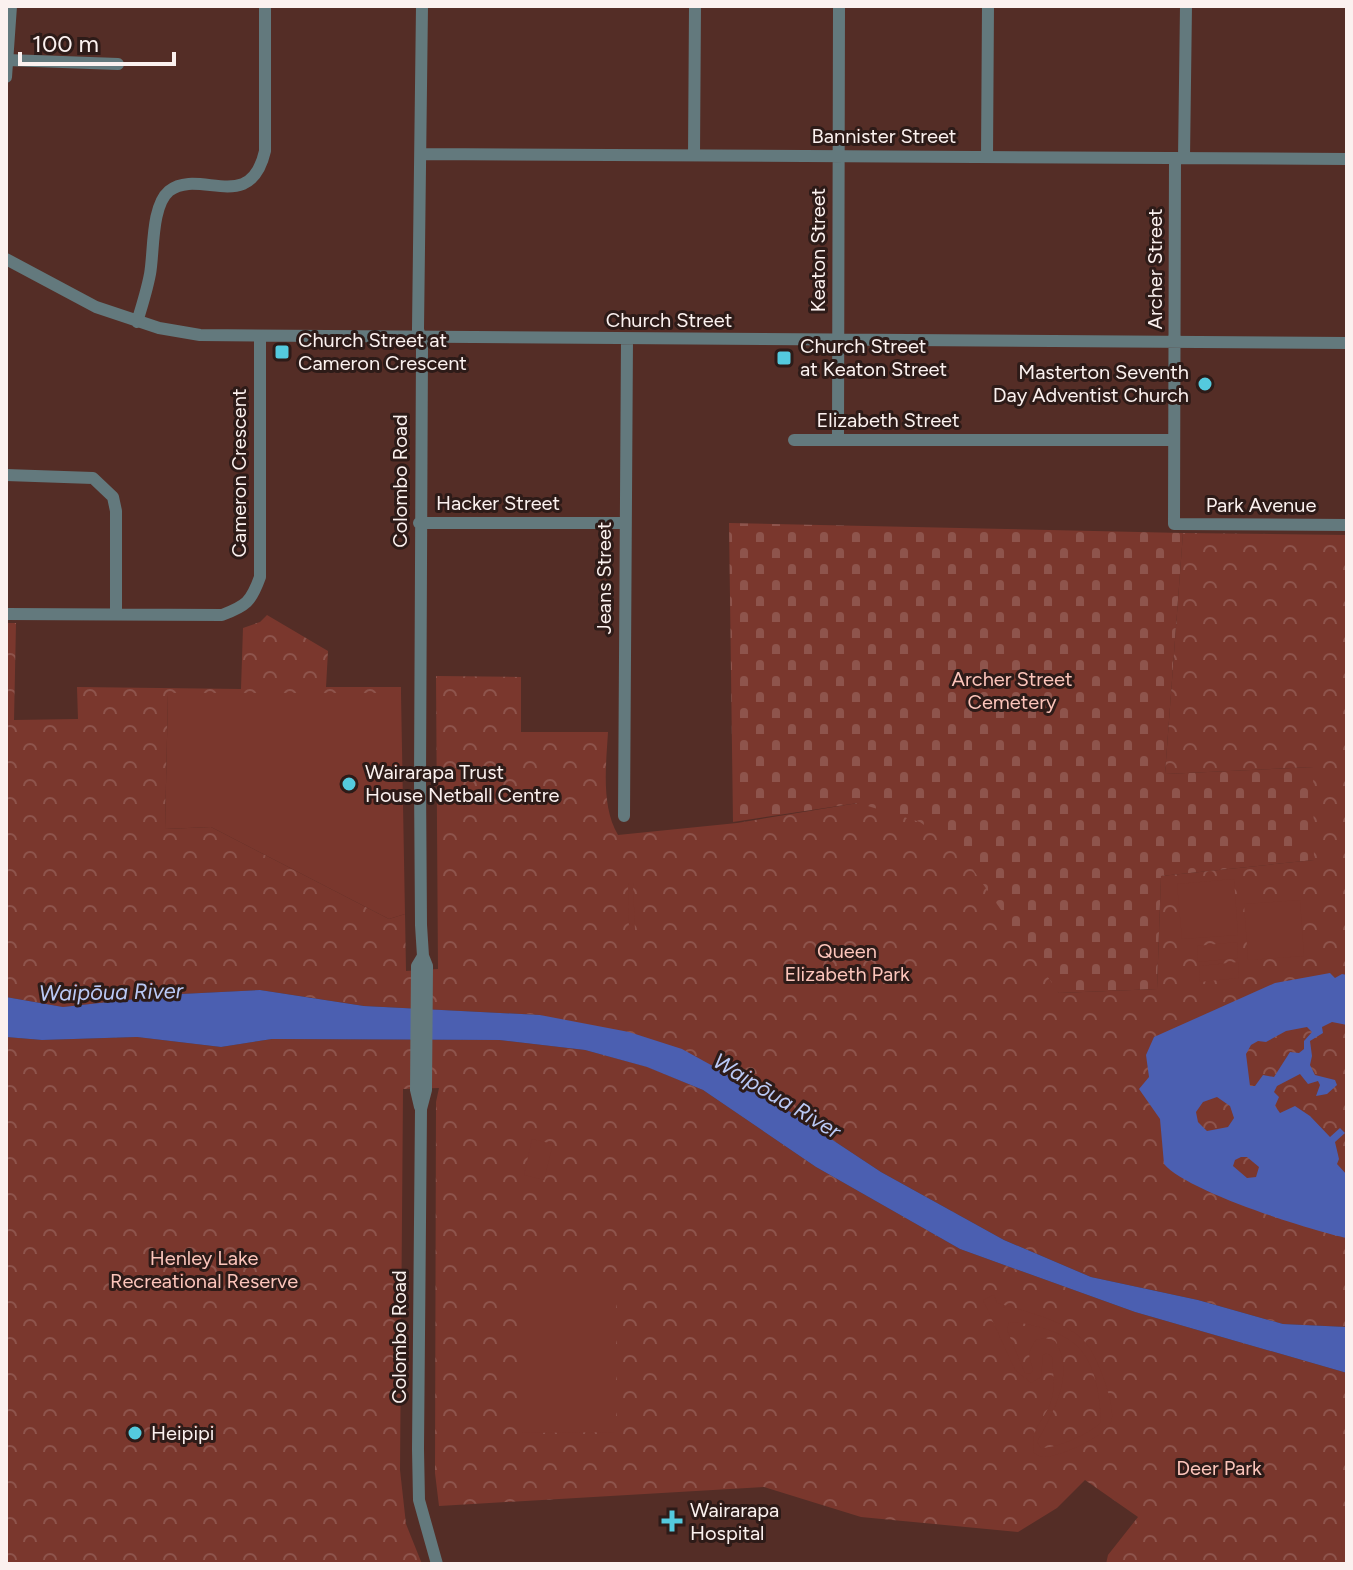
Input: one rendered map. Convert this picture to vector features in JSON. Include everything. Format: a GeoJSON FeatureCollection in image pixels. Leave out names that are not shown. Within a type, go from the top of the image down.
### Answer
{"type":"FeatureCollection","features":[{"type":"Feature","properties":{"kind":"street"},"geometry":{"type":"LineString","coordinates":[[6,77],[11,6]]}},
{"type":"Feature","properties":{"kind":"street"},"geometry":{"type":"LineString","coordinates":[[137,322],[150,275],[156,218],[169,191],[183,186],[237,185],[252,179],[261,168],[265,151],[265,6]]}},
{"type":"Feature","properties":{"kind":"street","name":"Colombo Road"},"geometry":{"type":"LineString","coordinates":[[422,6],[419,1500],[437,1564]]}},
{"type":"Feature","properties":{"kind":"street"},"geometry":{"type":"LineString","coordinates":[[694,155],[695,6]]}},
{"type":"Feature","properties":{"kind":"street","name":"Keaton Street"},"geometry":{"type":"LineString","coordinates":[[838,440],[839,6]]}},
{"type":"Feature","properties":{"kind":"street"},"geometry":{"type":"LineString","coordinates":[[987,157],[988,6]]}},
{"type":"Feature","properties":{"kind":"street","name":"Archer Street"},"geometry":{"type":"LineString","coordinates":[[1174,524],[1174,342],[1186,6]]}},
{"type":"Feature","properties":{"kind":"street"},"geometry":{"type":"LineString","coordinates":[[7,60],[118,64]]}},
{"type":"Feature","properties":{"kind":"street","name":"Bannister Street"},"geometry":{"type":"LineString","coordinates":[[421,154],[1347,159]]}},
{"type":"Feature","properties":{"kind":"street","name":"Church Street"},"geometry":{"type":"LineString","coordinates":[[6,259],[96,307],[137,322],[200,335],[1347,343]]}},
{"type":"Feature","properties":{"kind":"street","name":"Cameron Crescent"},"geometry":{"type":"LineString","coordinates":[[6,614],[222,615],[242,607],[254,594],[260,577],[260,337]]}},
{"type":"Feature","properties":{"kind":"street","name":"Jeans Street"},"geometry":{"type":"LineString","coordinates":[[624,816],[627,339]]}},
{"type":"Feature","properties":{"kind":"street","name":"Elizabeth Street"},"geometry":{"type":"LineString","coordinates":[[794,440],[1174,440]]}},
{"type":"Feature","properties":{"kind":"street"},"geometry":{"type":"LineString","coordinates":[[6,475],[93,478],[113,497],[116,511],[116,614]]}},
{"type":"Feature","properties":{"kind":"street","name":"Hacker Street"},"geometry":{"type":"LineString","coordinates":[[419,523],[624,523]]}},
{"type":"Feature","properties":{"kind":"street","name":"Park Avenue"},"geometry":{"type":"LineString","coordinates":[[1174,524],[1347,525]]}},
{"type":"Feature","properties":{"kind":"green space","name":"Archer Street Cemetery"},"geometry":{"type":"Polygon","coordinates":[[[729,523],[1183,533],[1165,774],[1314,767],[1314,860],[1161,876],[1157,989],[1059,993],[858,803],[733,822],[729,523]]]}},
{"type":"Feature","properties":{"kind":"green space","name":"Queen Elizabeth Park"},"geometry":{"type":"Polygon","coordinates":[[[1183,533],[1347,535],[1347,1327],[1283,1324],[1198,1300],[1091,1277],[1004,1240],[881,1172],[760,1092],[540,1015],[364,1006],[260,990],[181,994],[63,1007],[6,997],[6,623],[16,623],[14,720],[78,719],[77,687],[241,689],[243,628],[260,622],[267,615],[328,651],[326,687],[401,687],[401,693],[168,693],[165,829],[211,827],[389,919],[405,914],[406,971],[438,969],[436,676],[521,677],[521,732],[608,732],[607,799],[618,835],[737,823],[858,803],[920,822],[960,851],[1059,993],[1157,989],[1161,876],[1314,860],[1313,767],[1165,774],[1183,533]]]}},
{"type":"Feature","properties":{"kind":"green space"},"geometry":{"type":"Polygon","coordinates":[[[168,693],[401,693],[405,914],[389,919],[211,827],[165,829],[168,693]]]}},
{"type":"Feature","properties":{"kind":"green space"},"geometry":{"type":"Polygon","coordinates":[[[1234,879],[1238,935],[1182,939],[1177,884],[1234,879]]]}},
{"type":"Feature","properties":{"kind":"green space"},"geometry":{"type":"Polygon","coordinates":[[[628,883],[633,883],[635,931],[629,931],[628,883]]]}},
{"type":"Feature","properties":{"kind":"green space"},"geometry":{"type":"Polygon","coordinates":[[[1300,900],[1304,956],[1248,960],[1244,904],[1300,900]]]}},
{"type":"Feature","properties":{"kind":"green space"},"geometry":{"type":"Polygon","coordinates":[[[1237,942],[1238,958],[1198,962],[1197,946],[1237,942]]]}},
{"type":"Feature","properties":{"kind":"green space"},"geometry":{"type":"Polygon","coordinates":[[[1238,962],[1239,978],[1200,982],[1199,966],[1238,962]]]}},
{"type":"Feature","properties":{"kind":"green space"},"geometry":{"type":"Polygon","coordinates":[[[6,1037],[42,1040],[137,1037],[221,1047],[272,1039],[499,1040],[585,1050],[648,1067],[703,1090],[816,1167],[960,1249],[1135,1312],[1347,1373],[1347,1564],[1106,1564],[1108,1555],[1138,1517],[1085,1480],[1057,1508],[1018,1532],[861,1517],[764,1487],[439,1506],[435,1473],[436,1102],[439,1088],[403,1089],[400,1470],[406,1524],[422,1564],[6,1564],[6,1037]]]}},
{"type":"Feature","properties":{"kind":"green space"},"geometry":{"type":"Polygon","coordinates":[[[532,1139],[553,1144],[544,1180],[524,1175],[532,1139]]]}},
{"type":"Feature","properties":{"kind":"green space"},"geometry":{"type":"Polygon","coordinates":[[[522,1278],[616,1278],[616,1432],[522,1433],[522,1278]]]}},
{"type":"Feature","properties":{"kind":"green space"},"geometry":{"type":"Polygon","coordinates":[[[994,1295],[997,1303],[1056,1322],[1086,1343],[1100,1368],[1112,1410],[1109,1425],[1095,1438],[1062,1453],[1045,1457],[1034,1453],[1035,1432],[1053,1393],[1052,1357],[1047,1353],[1043,1355],[1041,1377],[1031,1383],[1015,1370],[983,1300],[994,1295]],[[1009,1322],[1007,1330],[1025,1373],[1033,1371],[1029,1356],[1036,1340],[1045,1338],[1055,1341],[1061,1353],[1063,1379],[1050,1418],[1037,1442],[1041,1448],[1064,1443],[1096,1426],[1101,1422],[1099,1396],[1084,1354],[1060,1335],[1009,1322]]]}},
{"type":"Feature","properties":{"kind":"green space"},"geometry":{"type":"Polygon","coordinates":[[[1347,1509],[1347,1564],[1344,1564],[1340,1533],[1347,1509]]]}},
{"type":"Feature","properties":{"kind":"water"},"geometry":{"type":"Polygon","coordinates":[[[1330,973],[1335,978],[1347,975],[1347,1025],[1332,1022],[1322,1027],[1323,1033],[1310,1041],[1310,1065],[1315,1075],[1335,1080],[1337,1085],[1327,1094],[1316,1096],[1320,1085],[1318,1081],[1308,1084],[1300,1074],[1277,1086],[1274,1092],[1279,1097],[1275,1106],[1280,1113],[1295,1106],[1310,1116],[1330,1137],[1340,1128],[1345,1133],[1335,1142],[1339,1159],[1337,1164],[1347,1175],[1347,1238],[1250,1208],[1177,1175],[1164,1164],[1160,1119],[1139,1089],[1149,1077],[1146,1055],[1154,1037],[1275,983],[1330,973]],[[1307,1027],[1286,1031],[1266,1042],[1258,1041],[1251,1045],[1246,1054],[1250,1086],[1255,1086],[1263,1075],[1274,1077],[1290,1052],[1299,1053],[1304,1049],[1304,1041],[1312,1032],[1307,1027]],[[1217,1097],[1203,1102],[1196,1112],[1198,1122],[1207,1131],[1228,1127],[1234,1118],[1230,1106],[1217,1097]],[[1247,1157],[1235,1160],[1233,1166],[1247,1178],[1256,1177],[1259,1167],[1247,1157]]]}},
{"type":"Feature","properties":{"kind":"water"},"geometry":{"type":"Polygon","coordinates":[[[260,990],[364,1006],[540,1015],[629,1032],[682,1049],[760,1092],[881,1172],[1004,1240],[1091,1277],[1198,1300],[1283,1324],[1347,1327],[1347,1373],[1135,1312],[960,1249],[816,1167],[703,1090],[647,1067],[585,1050],[499,1040],[272,1039],[221,1047],[137,1037],[42,1040],[6,1037],[6,997],[63,1007],[181,994],[260,990]]]}},
{"type":"Feature","properties":{"kind":"waterway"},"geometry":{"type":"LineString","coordinates":[[6,1456],[6,1471]]}},
{"type":"Feature","properties":{"kind":"place","name":"Church Street at Cameron Crescent"},"geometry":{"type":"Point","coordinates":[282,352]}},
{"type":"Feature","properties":{"kind":"place","name":"Church Street at Keaton Street"},"geometry":{"type":"Point","coordinates":[784,358]}},
{"type":"Feature","properties":{"kind":"place","name":"Masterton Seventh Day Adventist Church"},"geometry":{"type":"Point","coordinates":[1205,384]}},
{"type":"Feature","properties":{"kind":"place","name":"Wairarapa Trust House Netball Centre"},"geometry":{"type":"Point","coordinates":[349,784]}},
{"type":"Feature","properties":{"kind":"place","name":"Heipipi"},"geometry":{"type":"Point","coordinates":[135,1433]}},
{"type":"Feature","properties":{"kind":"place","name":"Wairarapa Hospital"},"geometry":{"type":"Point","coordinates":[672,1521]}},
{"type":"Feature","properties":{"kind":"water label","name":"Waipōua River"},"geometry":{"type":"Point","coordinates":[111,992]}},
{"type":"Feature","properties":{"kind":"water label","name":"Waipōua River"},"geometry":{"type":"Point","coordinates":[777,1096]}},
{"type":"Feature","properties":{"kind":"park label","name":"Henley Lake Recreational Reserve"},"geometry":{"type":"Point","coordinates":[204,1270]}},
{"type":"Feature","properties":{"kind":"park label","name":"Deer Park"},"geometry":{"type":"Point","coordinates":[1219,1468]}}]}
